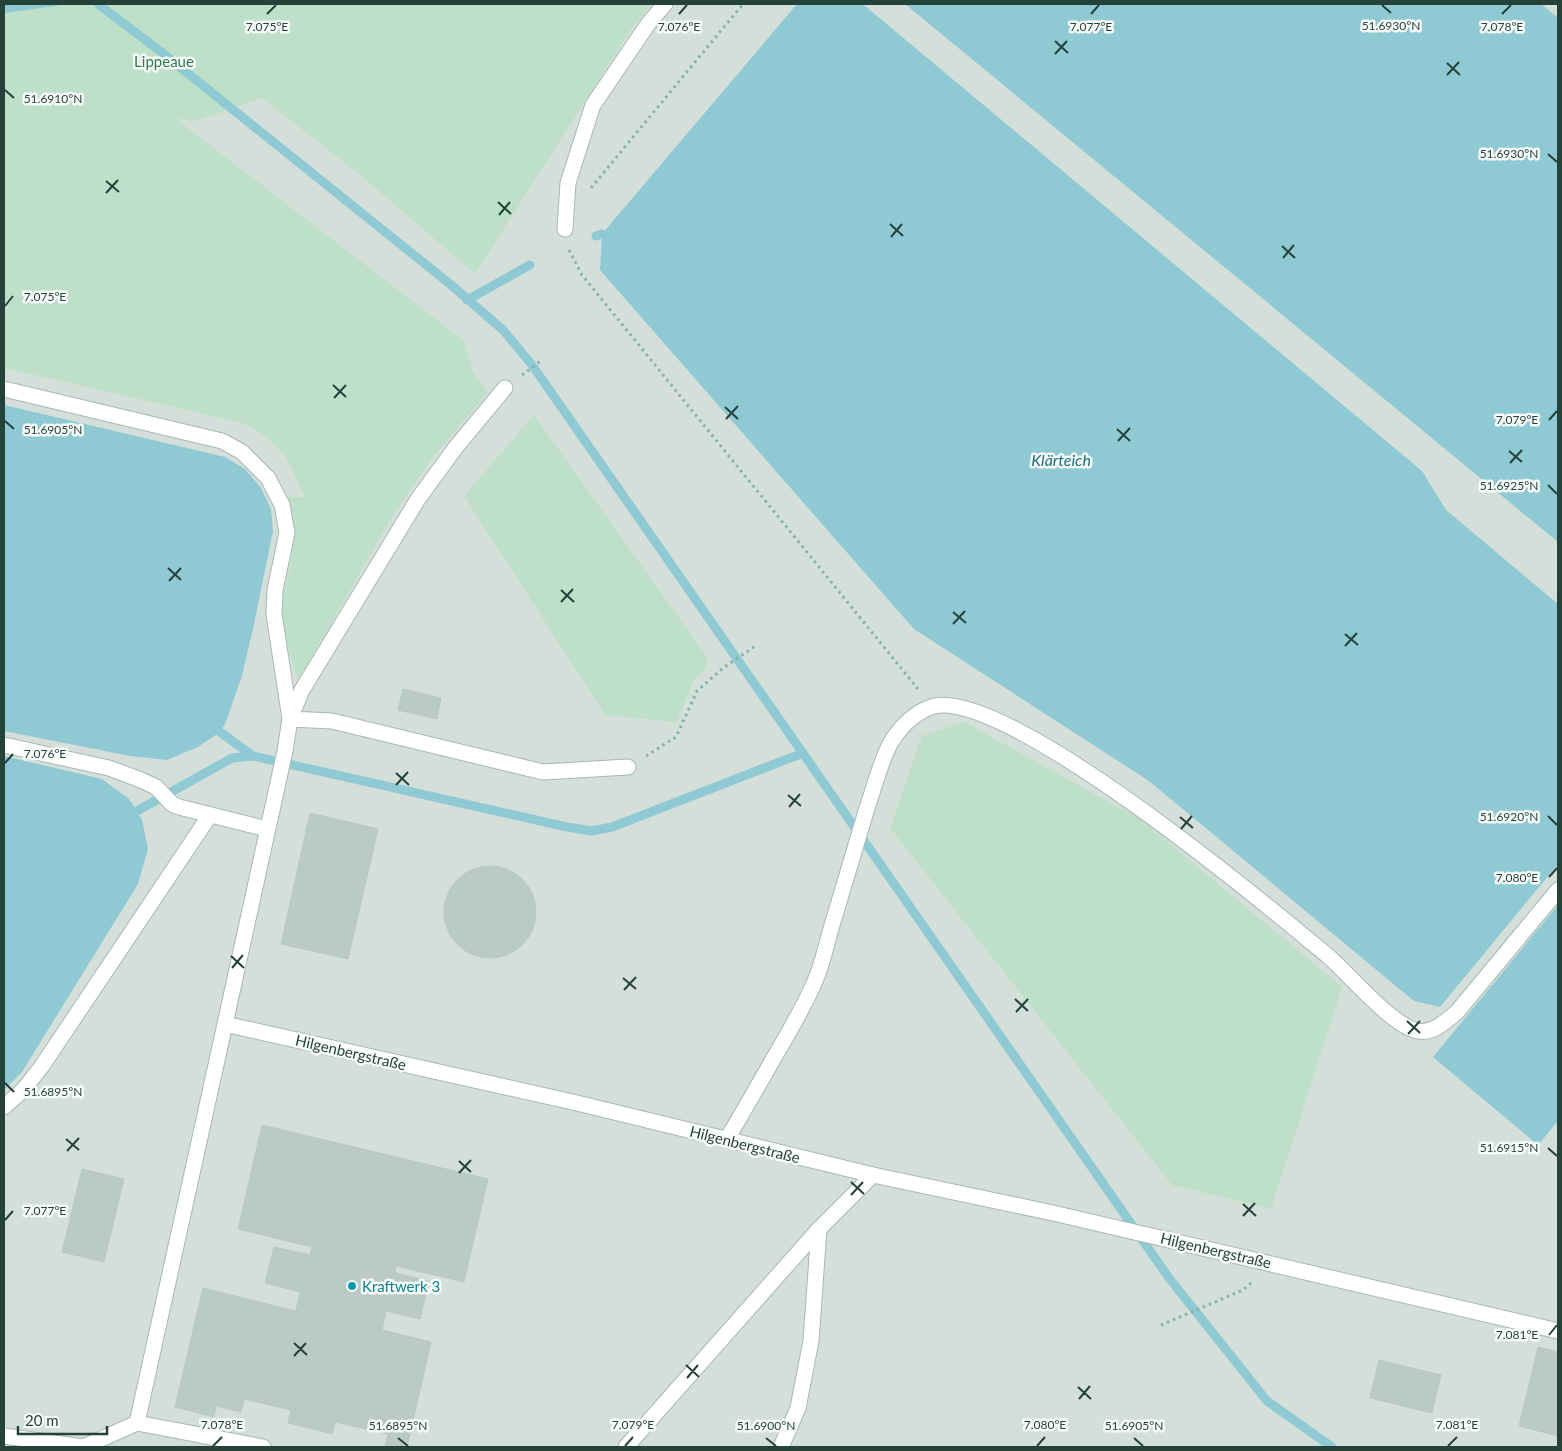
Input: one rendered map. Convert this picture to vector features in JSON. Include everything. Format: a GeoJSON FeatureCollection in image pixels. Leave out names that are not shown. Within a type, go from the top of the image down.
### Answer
{"type":"FeatureCollection","features":[{"type":"Feature","properties":{"kind":"lane"},"geometry":{"type":"LineString","coordinates":[[565,229],[568,183],[593,105],[648,24],[665,4]]}},
{"type":"Feature","properties":{"kind":"lane"},"geometry":{"type":"LineString","coordinates":[[137,1423],[285,751],[290,719],[302,690],[418,499],[456,447],[505,388]]}},
{"type":"Feature","properties":{"kind":"lane"},"geometry":{"type":"LineString","coordinates":[[4,389],[222,441],[242,452],[268,478],[282,505],[287,533],[275,590],[274,614],[290,719]]}},
{"type":"Feature","properties":{"kind":"lane"},"geometry":{"type":"LineString","coordinates":[[727,1140],[794,1025],[816,980],[874,788],[890,744],[913,717],[932,707],[944,705],[972,710],[1044,745],[1086,771],[1174,833],[1330,957],[1388,1014],[1407,1028],[1421,1032],[1441,1026],[1457,1012],[1558,890]]}},
{"type":"Feature","properties":{"kind":"lane"},"geometry":{"type":"LineString","coordinates":[[290,719],[332,722],[543,772],[628,767]]}},
{"type":"Feature","properties":{"kind":"lane"},"geometry":{"type":"LineString","coordinates":[[4,745],[109,768],[156,787],[172,804],[268,829]]}},
{"type":"Feature","properties":{"kind":"lane"},"geometry":{"type":"LineString","coordinates":[[4,1107],[24,1089],[42,1066],[210,814]]}},
{"type":"Feature","properties":{"kind":"lane","name":"Hilgenbergstraße"},"geometry":{"type":"LineString","coordinates":[[225,1024],[577,1102],[873,1175],[1053,1213],[1558,1331]]}},
{"type":"Feature","properties":{"kind":"lane"},"geometry":{"type":"LineString","coordinates":[[626,1447],[819,1229],[873,1175]]}},
{"type":"Feature","properties":{"kind":"lane"},"geometry":{"type":"LineString","coordinates":[[781,1447],[798,1408],[812,1341],[819,1229]]}},
{"type":"Feature","properties":{"kind":"lane"},"geometry":{"type":"LineString","coordinates":[[4,1436],[82,1447],[137,1423],[263,1447]]}},
{"type":"Feature","properties":{"kind":"path"},"geometry":{"type":"LineString","coordinates":[[587,193],[743,4]]}},
{"type":"Feature","properties":{"kind":"path"},"geometry":{"type":"LineString","coordinates":[[565,229],[563,232],[570,253],[582,275],[932,707]]}},
{"type":"Feature","properties":{"kind":"path"},"geometry":{"type":"LineString","coordinates":[[519,377],[542,360]]}},
{"type":"Feature","properties":{"kind":"path"},"geometry":{"type":"LineString","coordinates":[[628,767],[676,737],[697,691],[723,668],[757,645]]}},
{"type":"Feature","properties":{"kind":"path"},"geometry":{"type":"LineString","coordinates":[[1162,1325],[1244,1290]]}},
{"type":"Feature","properties":{"kind":"shaded area"},"geometry":{"type":"Polygon","coordinates":[[[70,4],[1558,4],[1558,1447],[4,1447],[4,13],[70,4]]]}},
{"type":"Feature","properties":{"kind":"green space","name":"Lippeaue"},"geometry":{"type":"Polygon","coordinates":[[[4,4],[652,4],[633,26],[475,274],[365,179],[262,98],[199,120],[176,119],[463,340],[474,373],[488,392],[433,457],[393,515],[298,681],[284,634],[282,611],[292,553],[292,529],[287,497],[305,497],[286,457],[263,434],[243,423],[4,368],[4,4]]]}},
{"type":"Feature","properties":{"kind":"green space"},"geometry":{"type":"Polygon","coordinates":[[[534,415],[707,657],[706,668],[694,680],[677,722],[605,715],[464,496],[534,415]]]}},
{"type":"Feature","properties":{"kind":"green space"},"geometry":{"type":"Polygon","coordinates":[[[964,722],[1140,819],[1342,987],[1271,1209],[1172,1185],[890,828],[922,736],[964,722]]]}},
{"type":"Feature","properties":{"kind":"water"},"geometry":{"type":"Polygon","coordinates":[[[4,4],[70,4],[4,13],[4,4]]]}},
{"type":"Feature","properties":{"kind":"water","name":"Klärteich"},"geometry":{"type":"Polygon","coordinates":[[[797,4],[862,4],[865,6],[1422,471],[1446,510],[1558,604],[1558,864],[1440,1007],[1414,1001],[1149,781],[914,629],[600,270],[602,234],[797,4]]]}},
{"type":"Feature","properties":{"kind":"water"},"geometry":{"type":"Polygon","coordinates":[[[905,4],[1541,4],[1558,18],[1558,542],[905,4]]]}},
{"type":"Feature","properties":{"kind":"water"},"geometry":{"type":"Polygon","coordinates":[[[4,405],[225,457],[245,469],[261,488],[271,509],[273,531],[241,679],[225,724],[220,732],[198,747],[167,760],[130,756],[4,731],[4,405]]]}},
{"type":"Feature","properties":{"kind":"water"},"geometry":{"type":"Polygon","coordinates":[[[4,756],[102,779],[129,799],[137,811],[142,820],[148,849],[138,884],[22,1072],[4,1090],[4,756]]]}},
{"type":"Feature","properties":{"kind":"water"},"geometry":{"type":"Polygon","coordinates":[[[1558,905],[1558,1121],[1538,1145],[1433,1057],[1558,905]]]}},
{"type":"Feature","properties":{"kind":"building"},"geometry":{"type":"Polygon","coordinates":[[[403,689],[441,698],[437,719],[398,710],[403,689]]]}},
{"type":"Feature","properties":{"kind":"building"},"geometry":{"type":"Polygon","coordinates":[[[310,813],[378,829],[348,959],[281,944],[310,813]]]}},
{"type":"Feature","properties":{"kind":"building"},"geometry":{"type":"Polygon","coordinates":[[[481,866],[499,866],[516,873],[529,886],[536,903],[536,921],[529,938],[516,951],[499,958],[481,958],[464,951],[451,938],[444,921],[444,903],[451,886],[464,873],[481,866]]]}},
{"type":"Feature","properties":{"kind":"building","name":"Kraftwerk 3"},"geometry":{"type":"Polygon","coordinates":[[[262,1125],[488,1179],[464,1282],[396,1266],[395,1273],[429,1281],[420,1319],[386,1311],[382,1330],[431,1342],[407,1447],[385,1447],[388,1434],[335,1422],[332,1434],[288,1423],[291,1410],[244,1399],[241,1412],[216,1406],[214,1417],[175,1407],[203,1288],[296,1311],[300,1292],[265,1283],[274,1247],[310,1255],[312,1247],[238,1229],[262,1125]]]}},
{"type":"Feature","properties":{"kind":"building"},"geometry":{"type":"Polygon","coordinates":[[[82,1169],[124,1179],[104,1262],[62,1252],[82,1169]]]}},
{"type":"Feature","properties":{"kind":"building"},"geometry":{"type":"Polygon","coordinates":[[[1538,1347],[1558,1352],[1558,1436],[1519,1426],[1538,1347]]]}},
{"type":"Feature","properties":{"kind":"building"},"geometry":{"type":"Polygon","coordinates":[[[1379,1360],[1441,1375],[1432,1413],[1370,1398],[1379,1360]]]}},
{"type":"Feature","properties":{"kind":"waterway"},"geometry":{"type":"LineString","coordinates":[[98,4],[160,51],[450,284],[503,330],[532,365],[1169,1278],[1267,1401],[1332,1447]]}},
{"type":"Feature","properties":{"kind":"waterway"},"geometry":{"type":"LineString","coordinates":[[596,236],[602,234]]}},
{"type":"Feature","properties":{"kind":"waterway"},"geometry":{"type":"LineString","coordinates":[[467,300],[530,265]]}},
{"type":"Feature","properties":{"kind":"waterway"},"geometry":{"type":"LineString","coordinates":[[220,732],[253,756]]}},
{"type":"Feature","properties":{"kind":"waterway"},"geometry":{"type":"LineString","coordinates":[[137,811],[232,758],[253,756],[592,831],[612,827],[803,753]]}},
{"type":"Feature","properties":{"kind":"place","name":"Kraftwerk 3"},"geometry":{"type":"Point","coordinates":[352,1286]}}]}
